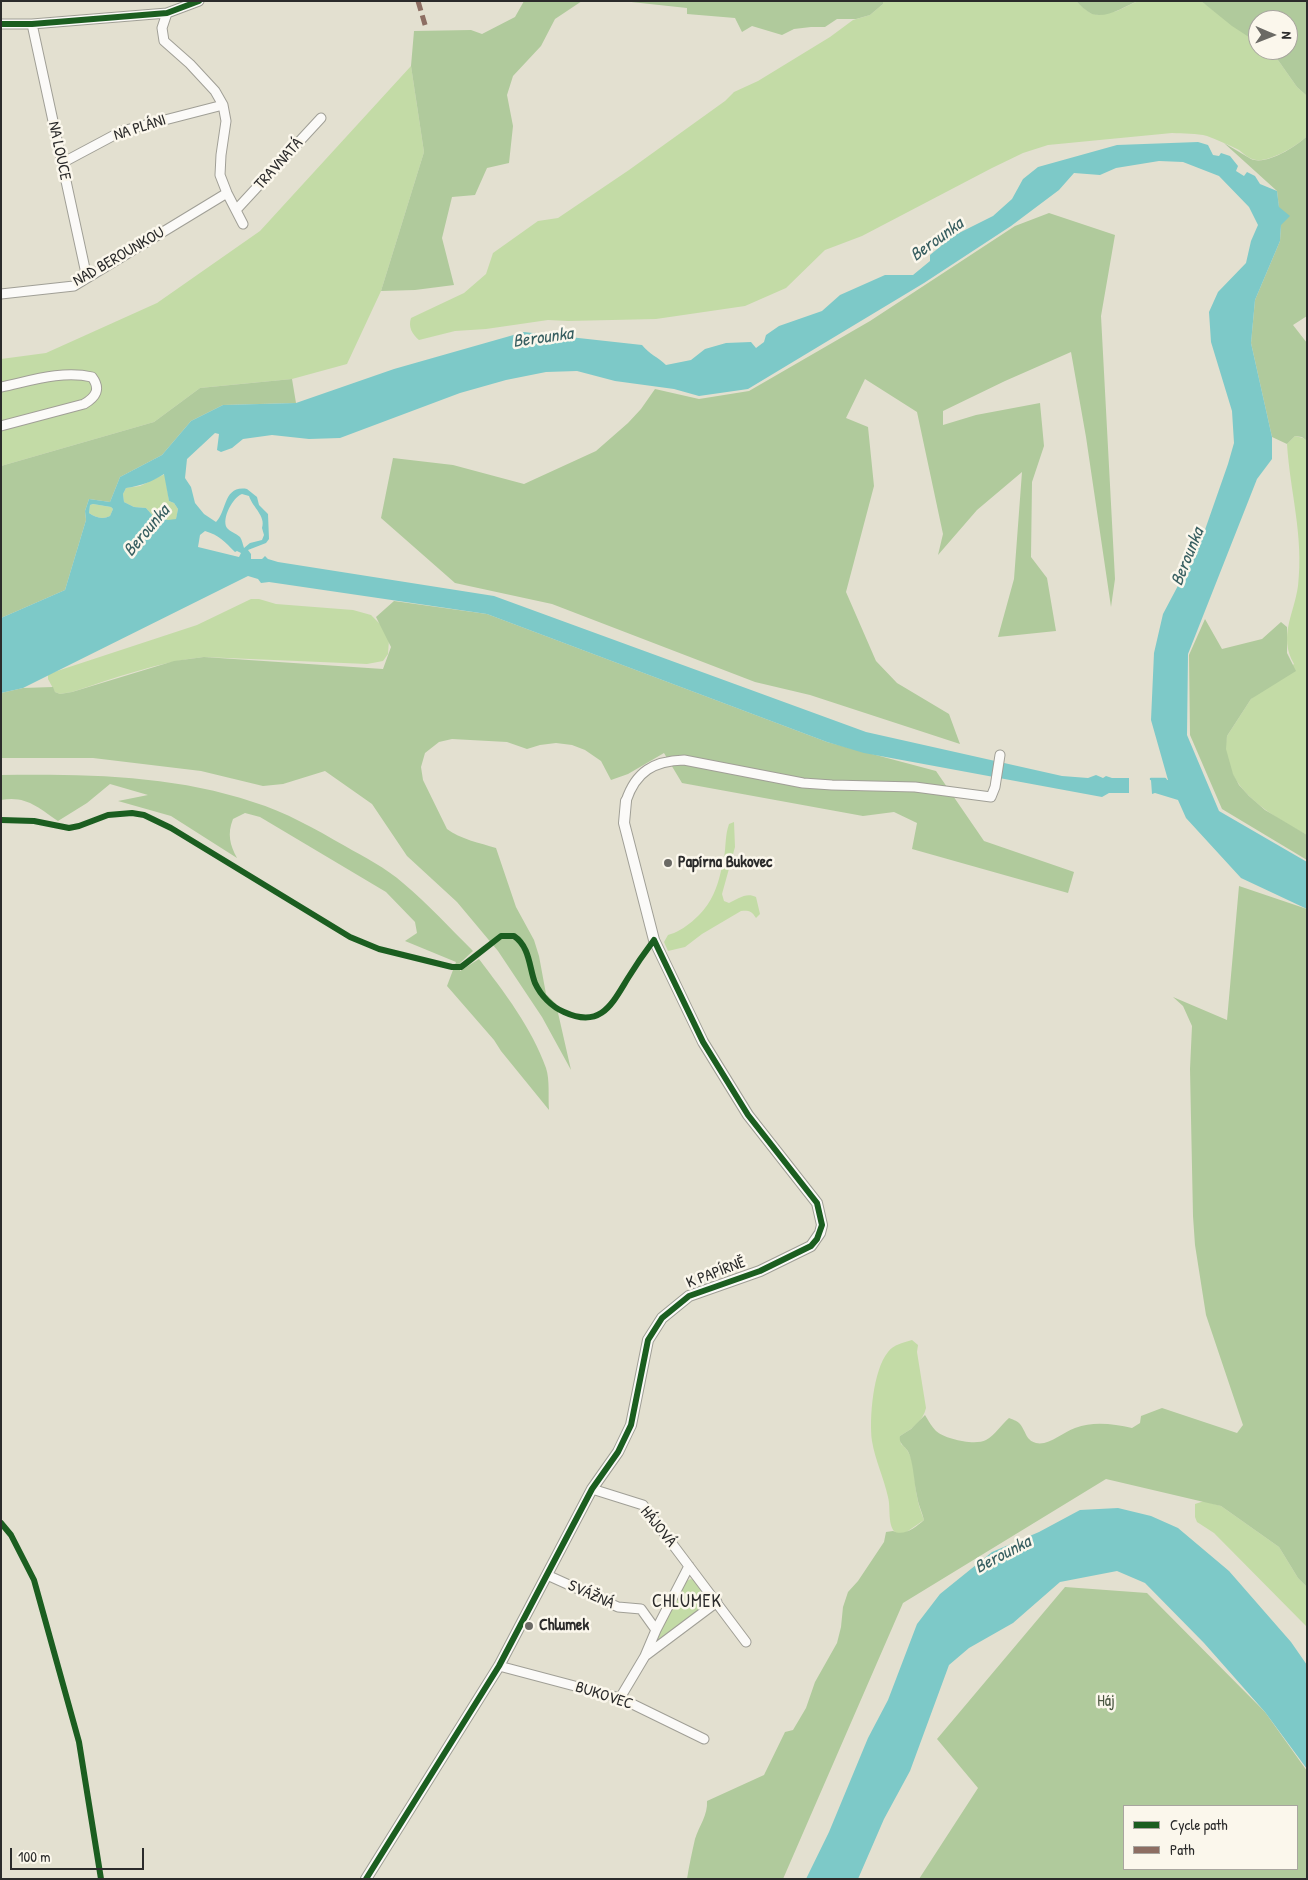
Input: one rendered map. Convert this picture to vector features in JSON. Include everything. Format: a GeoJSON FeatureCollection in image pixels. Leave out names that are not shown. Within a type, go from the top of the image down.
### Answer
{"type":"FeatureCollection","features":[{"type":"Feature","properties":{"kind":"street"},"geometry":{"type":"LineString","coordinates":[[1,24],[32,24],[167,13],[199,1]]}},
{"type":"Feature","properties":{"kind":"street"},"geometry":{"type":"LineString","coordinates":[[167,13],[162,28],[164,40],[209,84],[223,105],[226,121],[220,155],[220,175],[243,224]]}},
{"type":"Feature","properties":{"kind":"street","name":"NA LOUCE"},"geometry":{"type":"LineString","coordinates":[[32,24],[87,278]]}},
{"type":"Feature","properties":{"kind":"street","name":"NA PLÁNI"},"geometry":{"type":"LineString","coordinates":[[62,162],[122,131],[223,105]]}},
{"type":"Feature","properties":{"kind":"street","name":"TRAVNATÁ"},"geometry":{"type":"LineString","coordinates":[[236,210],[321,118]]}},
{"type":"Feature","properties":{"kind":"street","name":"NAD BEROUNKOU"},"geometry":{"type":"LineString","coordinates":[[1,294],[74,286],[227,193]]}},
{"type":"Feature","properties":{"kind":"street"},"geometry":{"type":"LineString","coordinates":[[1,386],[60,375],[83,375],[92,377],[96,383],[97,391],[94,398],[84,404],[1,426]]}},
{"type":"Feature","properties":{"kind":"street"},"geometry":{"type":"LineString","coordinates":[[626,801],[633,785],[647,769],[655,764],[669,760],[694,761],[786,780],[832,785],[915,787],[991,797],[996,786],[1000,755]]}},
{"type":"Feature","properties":{"kind":"street","name":"K PAPÍRNĚ"},"geometry":{"type":"LineString","coordinates":[[366,1879],[499,1666],[592,1489],[618,1452],[631,1425],[648,1340],[662,1318],[689,1296],[760,1271],[811,1246],[817,1239],[822,1225],[817,1203],[748,1115],[703,1042],[654,940],[624,823],[626,801]]}},
{"type":"Feature","properties":{"kind":"street","name":"HÁJOVÁ"},"geometry":{"type":"LineString","coordinates":[[592,1489],[644,1505],[746,1642]]}},
{"type":"Feature","properties":{"kind":"street"},"geometry":{"type":"LineString","coordinates":[[620,1698],[646,1656],[656,1630],[689,1566]]}},
{"type":"Feature","properties":{"kind":"street","name":"SVÁŽNÁ"},"geometry":{"type":"LineString","coordinates":[[547,1575],[618,1608],[641,1609],[656,1630]]}},
{"type":"Feature","properties":{"kind":"street"},"geometry":{"type":"LineString","coordinates":[[646,1656],[717,1602]]}},
{"type":"Feature","properties":{"kind":"street","name":"BUKOVEC"},"geometry":{"type":"LineString","coordinates":[[499,1666],[620,1698],[704,1739]]}},
{"type":"Feature","properties":{"kind":"green space"},"geometry":{"type":"Polygon","coordinates":[[[524,1],[582,1],[555,19],[541,46],[513,76],[507,95],[513,126],[509,163],[487,168],[475,195],[452,197],[442,238],[454,285],[415,290],[381,291],[424,152],[411,66],[414,31],[471,30],[482,34],[515,17],[524,1]]]}},
{"type":"Feature","properties":{"kind":"green space"},"geometry":{"type":"Polygon","coordinates":[[[622,1],[883,1],[883,4],[870,15],[856,19],[837,19],[825,27],[794,29],[782,35],[752,26],[742,32],[735,18],[687,14],[687,8],[622,1]]]}},
{"type":"Feature","properties":{"kind":"green space"},"geometry":{"type":"Polygon","coordinates":[[[883,1],[1076,1],[1090,13],[1098,15],[1117,11],[1138,1],[1201,1],[1248,36],[1248,60],[1278,60],[1297,87],[1307,96],[1307,136],[1281,154],[1258,160],[1250,158],[1239,150],[1215,139],[1194,134],[1172,133],[1048,145],[1023,153],[862,236],[825,250],[786,288],[745,306],[656,319],[548,320],[486,329],[455,331],[419,340],[414,335],[410,327],[411,318],[464,293],[486,274],[493,253],[538,221],[558,218],[629,170],[725,101],[734,92],[758,81],[830,37],[853,20],[870,15],[883,4],[883,1]]]}},
{"type":"Feature","properties":{"kind":"green space"},"geometry":{"type":"Polygon","coordinates":[[[1076,1],[1138,1],[1116,11],[1098,15],[1090,13],[1076,1]]]}},
{"type":"Feature","properties":{"kind":"green space"},"geometry":{"type":"Polygon","coordinates":[[[1201,1],[1307,1],[1307,96],[1297,87],[1278,60],[1298,60],[1298,10],[1248,10],[1248,36],[1201,1]]]}},
{"type":"Feature","properties":{"kind":"green space"},"geometry":{"type":"Polygon","coordinates":[[[411,66],[424,152],[381,291],[347,364],[292,379],[200,388],[154,422],[1,466],[1,359],[46,353],[157,303],[260,231],[411,66]]]}},
{"type":"Feature","properties":{"kind":"green space"},"geometry":{"type":"Polygon","coordinates":[[[1307,136],[1307,316],[1293,325],[1307,343],[1307,441],[1302,437],[1295,436],[1287,444],[1272,437],[1251,343],[1255,300],[1280,241],[1281,225],[1277,191],[1224,143],[1251,159],[1265,160],[1281,154],[1307,136]]]}},
{"type":"Feature","properties":{"kind":"green space"},"geometry":{"type":"Polygon","coordinates":[[[1049,213],[1115,235],[1101,316],[1115,579],[1111,607],[1086,437],[1071,352],[943,411],[943,425],[976,415],[1040,403],[1044,446],[1032,482],[1031,557],[1047,578],[1056,631],[998,637],[1014,579],[1022,472],[977,510],[938,555],[943,534],[917,412],[865,379],[846,418],[868,427],[874,486],[846,592],[876,661],[897,683],[949,714],[960,744],[810,695],[755,682],[552,604],[455,583],[381,518],[393,458],[453,465],[524,484],[596,451],[628,423],[655,389],[699,399],[749,391],[870,321],[1015,226],[1049,213]]]}},
{"type":"Feature","properties":{"kind":"green space"},"geometry":{"type":"Polygon","coordinates":[[[292,379],[296,403],[223,405],[191,421],[162,455],[120,477],[110,502],[89,499],[85,511],[86,520],[65,590],[1,618],[1,466],[154,422],[200,388],[292,379]]]}},
{"type":"Feature","properties":{"kind":"green space"},"geometry":{"type":"Polygon","coordinates":[[[1295,436],[1307,441],[1307,835],[1278,818],[1250,797],[1230,769],[1226,754],[1227,736],[1251,699],[1294,664],[1289,654],[1287,635],[1298,586],[1299,549],[1287,444],[1295,436]]]}},
{"type":"Feature","properties":{"kind":"green space"},"geometry":{"type":"Polygon","coordinates":[[[165,474],[169,501],[174,503],[178,509],[176,520],[154,517],[146,508],[134,507],[124,502],[123,494],[126,488],[140,486],[165,474]]]}},
{"type":"Feature","properties":{"kind":"green space"},"geometry":{"type":"Polygon","coordinates":[[[90,505],[111,507],[113,509],[110,516],[99,518],[89,513],[90,505]]]}},
{"type":"Feature","properties":{"kind":"green space"},"geometry":{"type":"Polygon","coordinates":[[[251,599],[259,599],[276,604],[353,610],[371,615],[381,625],[389,640],[388,654],[383,661],[367,664],[204,657],[187,659],[60,694],[55,692],[48,679],[48,674],[197,625],[251,599]]]}},
{"type":"Feature","properties":{"kind":"green space"},"geometry":{"type":"Polygon","coordinates":[[[394,601],[487,614],[827,742],[936,771],[984,841],[1074,872],[1068,893],[912,849],[917,823],[894,812],[863,816],[682,783],[664,753],[628,774],[611,780],[601,761],[585,750],[572,745],[556,743],[527,749],[507,742],[452,739],[439,742],[425,753],[421,767],[423,780],[447,829],[464,838],[496,848],[516,907],[534,940],[546,994],[556,1004],[571,1070],[542,1017],[498,951],[457,902],[407,856],[372,804],[325,771],[283,784],[263,786],[201,771],[93,758],[1,758],[1,693],[23,688],[53,687],[55,692],[60,694],[72,692],[174,661],[204,657],[383,669],[391,647],[376,617],[394,601]]]}},
{"type":"Feature","properties":{"kind":"green space"},"geometry":{"type":"Polygon","coordinates":[[[1205,619],[1222,649],[1262,639],[1281,622],[1287,627],[1287,653],[1296,671],[1251,699],[1227,736],[1226,749],[1233,774],[1239,785],[1249,796],[1265,810],[1307,835],[1307,860],[1222,809],[1190,735],[1189,655],[1205,619]]]}},
{"type":"Feature","properties":{"kind":"green space"},"geometry":{"type":"Polygon","coordinates":[[[1,775],[65,775],[128,778],[192,786],[223,793],[265,806],[289,816],[375,863],[412,891],[473,951],[460,963],[460,971],[479,959],[507,997],[533,1039],[546,1068],[549,1110],[494,1040],[447,986],[456,962],[405,941],[417,933],[415,922],[386,892],[260,817],[245,813],[233,819],[230,839],[237,858],[171,816],[118,801],[148,795],[110,784],[87,803],[58,821],[38,807],[25,801],[18,799],[1,800],[1,775]]]}},
{"type":"Feature","properties":{"kind":"green space"},"geometry":{"type":"Polygon","coordinates":[[[734,822],[735,847],[722,894],[724,901],[729,903],[749,895],[756,897],[760,914],[756,918],[750,911],[741,911],[702,934],[685,947],[668,951],[664,942],[668,935],[680,930],[692,921],[708,905],[719,879],[729,824],[734,822]]]}},
{"type":"Feature","properties":{"kind":"green space"},"geometry":{"type":"Polygon","coordinates":[[[1239,886],[1307,909],[1307,1587],[1298,1578],[1279,1547],[1221,1506],[1106,1479],[903,1603],[783,1879],[687,1879],[695,1839],[705,1816],[707,1801],[764,1775],[785,1732],[793,1730],[806,1708],[815,1682],[837,1643],[843,1607],[848,1592],[858,1581],[884,1542],[886,1532],[906,1532],[924,1520],[910,1456],[902,1444],[900,1436],[911,1429],[925,1415],[940,1434],[968,1442],[986,1440],[1009,1418],[1019,1423],[1032,1442],[1041,1443],[1051,1441],[1070,1430],[1089,1424],[1111,1424],[1132,1428],[1140,1423],[1141,1416],[1162,1408],[1237,1433],[1243,1425],[1206,1315],[1195,1245],[1193,1216],[1190,1069],[1192,1026],[1183,1006],[1173,997],[1227,1020],[1239,886]]]}},
{"type":"Feature","properties":{"kind":"green space"},"geometry":{"type":"Polygon","coordinates":[[[912,1340],[918,1345],[917,1352],[926,1408],[925,1413],[916,1424],[900,1436],[901,1444],[910,1455],[914,1468],[917,1499],[924,1520],[905,1533],[896,1533],[891,1526],[889,1501],[872,1441],[873,1395],[879,1370],[888,1352],[899,1344],[912,1340]]]}},
{"type":"Feature","properties":{"kind":"green space"},"geometry":{"type":"Polygon","coordinates":[[[1204,1501],[1221,1506],[1279,1547],[1298,1578],[1307,1587],[1307,1627],[1214,1533],[1197,1522],[1195,1504],[1204,1501]]]}},
{"type":"Feature","properties":{"kind":"green space"},"geometry":{"type":"Polygon","coordinates":[[[691,1579],[705,1591],[708,1599],[707,1608],[650,1651],[686,1581],[691,1579]]]}},
{"type":"Feature","properties":{"kind":"green space","name":"Háj"},"geometry":{"type":"Polygon","coordinates":[[[1065,1587],[1147,1593],[1265,1712],[1307,1771],[1307,1879],[919,1879],[978,1788],[937,1739],[1065,1587]]]}},
{"type":"Feature","properties":{"kind":"water","name":"Berounka"},"geometry":{"type":"Polygon","coordinates":[[[1198,142],[1208,145],[1213,155],[1219,156],[1221,153],[1230,156],[1238,166],[1236,171],[1244,176],[1247,172],[1255,176],[1260,184],[1277,191],[1279,207],[1290,216],[1281,225],[1280,241],[1255,300],[1251,343],[1272,437],[1272,459],[1257,479],[1188,654],[1187,735],[1219,811],[1307,862],[1307,909],[1241,878],[1186,818],[1178,800],[1155,793],[1152,794],[1151,780],[1168,780],[1151,720],[1154,653],[1163,614],[1200,544],[1234,443],[1232,411],[1211,342],[1209,312],[1218,292],[1246,263],[1251,241],[1258,225],[1249,207],[1219,176],[1183,162],[1159,161],[1116,168],[1100,175],[1074,173],[1059,190],[1011,226],[924,283],[748,389],[699,396],[674,389],[615,381],[577,371],[546,372],[506,380],[460,393],[340,438],[309,439],[272,435],[243,439],[232,448],[221,452],[217,450],[219,434],[215,433],[187,459],[185,478],[191,487],[195,503],[204,514],[216,522],[220,518],[227,500],[234,491],[247,489],[257,497],[259,505],[268,514],[269,539],[266,543],[248,550],[251,554],[251,559],[262,559],[265,556],[278,562],[494,596],[866,732],[1062,776],[1088,778],[1096,775],[1103,778],[1106,776],[1129,778],[1129,793],[1109,793],[1102,797],[864,753],[827,742],[487,614],[269,582],[261,583],[258,579],[248,576],[23,688],[1,693],[1,618],[65,590],[86,520],[85,511],[89,499],[110,502],[120,477],[162,455],[191,421],[223,405],[296,403],[394,369],[524,332],[642,345],[666,365],[691,360],[705,349],[726,343],[751,342],[756,348],[764,342],[766,335],[779,326],[822,311],[840,295],[885,275],[913,275],[930,261],[930,255],[953,236],[993,216],[1012,199],[1023,179],[1038,167],[1117,145],[1198,142]],[[164,474],[146,483],[126,488],[123,494],[124,502],[134,507],[146,508],[154,517],[168,520],[176,519],[178,509],[174,503],[169,501],[164,474]],[[242,494],[229,509],[226,524],[228,529],[240,537],[244,548],[250,543],[262,540],[264,535],[263,524],[261,516],[249,496],[242,494]],[[90,505],[89,513],[99,518],[110,516],[113,509],[111,507],[90,505]],[[205,531],[200,535],[198,547],[239,557],[241,553],[235,552],[222,539],[210,533],[205,531]]]}},
{"type":"Feature","properties":{"kind":"water","name":"Berounka"},"geometry":{"type":"Polygon","coordinates":[[[1118,1508],[1151,1516],[1178,1528],[1229,1571],[1291,1642],[1307,1665],[1307,1769],[1265,1712],[1204,1643],[1145,1583],[1117,1571],[1060,1582],[1013,1623],[969,1648],[949,1665],[910,1771],[884,1819],[858,1879],[806,1879],[829,1832],[868,1738],[888,1700],[917,1624],[940,1594],[992,1552],[1039,1532],[1080,1510],[1118,1508]]]}},
{"type":"Feature","properties":{"kind":"waterway"},"geometry":{"type":"LineString","coordinates":[[1151,779],[1165,779],[1167,782]]}},
{"type":"Feature","properties":{"kind":"marked path"},"geometry":{"type":"LineString","coordinates":[[418,1],[426,28]]}},
{"type":"Feature","properties":{"kind":"cycle path"},"geometry":{"type":"LineString","coordinates":[[1,24],[32,24],[167,13],[199,1]]}},
{"type":"Feature","properties":{"kind":"cycle path"},"geometry":{"type":"LineString","coordinates":[[1,820],[34,821],[69,828],[108,815],[132,813],[144,815],[171,828],[350,937],[379,949],[452,967],[461,967],[501,936],[514,936],[526,951],[535,983],[544,997],[564,1012],[587,1018],[596,1016],[610,1005],[654,940],[703,1042],[748,1115],[817,1203],[822,1225],[817,1239],[811,1246],[760,1271],[689,1296],[662,1318],[648,1340],[631,1425],[618,1452],[592,1489],[499,1666],[366,1879]]}},
{"type":"Feature","properties":{"kind":"cycle path"},"geometry":{"type":"LineString","coordinates":[[1,1523],[11,1535],[34,1580],[79,1742],[101,1879]]}},
{"type":"Feature","properties":{"kind":"place","name":"Papírna Bukovec"},"geometry":{"type":"Point","coordinates":[668,863]}},
{"type":"Feature","properties":{"kind":"place","name":"Chlumek"},"geometry":{"type":"Point","coordinates":[529,1626]}},
{"type":"Feature","properties":{"kind":"district","name":"CHLUMEK"},"geometry":{"type":"Point","coordinates":[687,1602]}}]}
